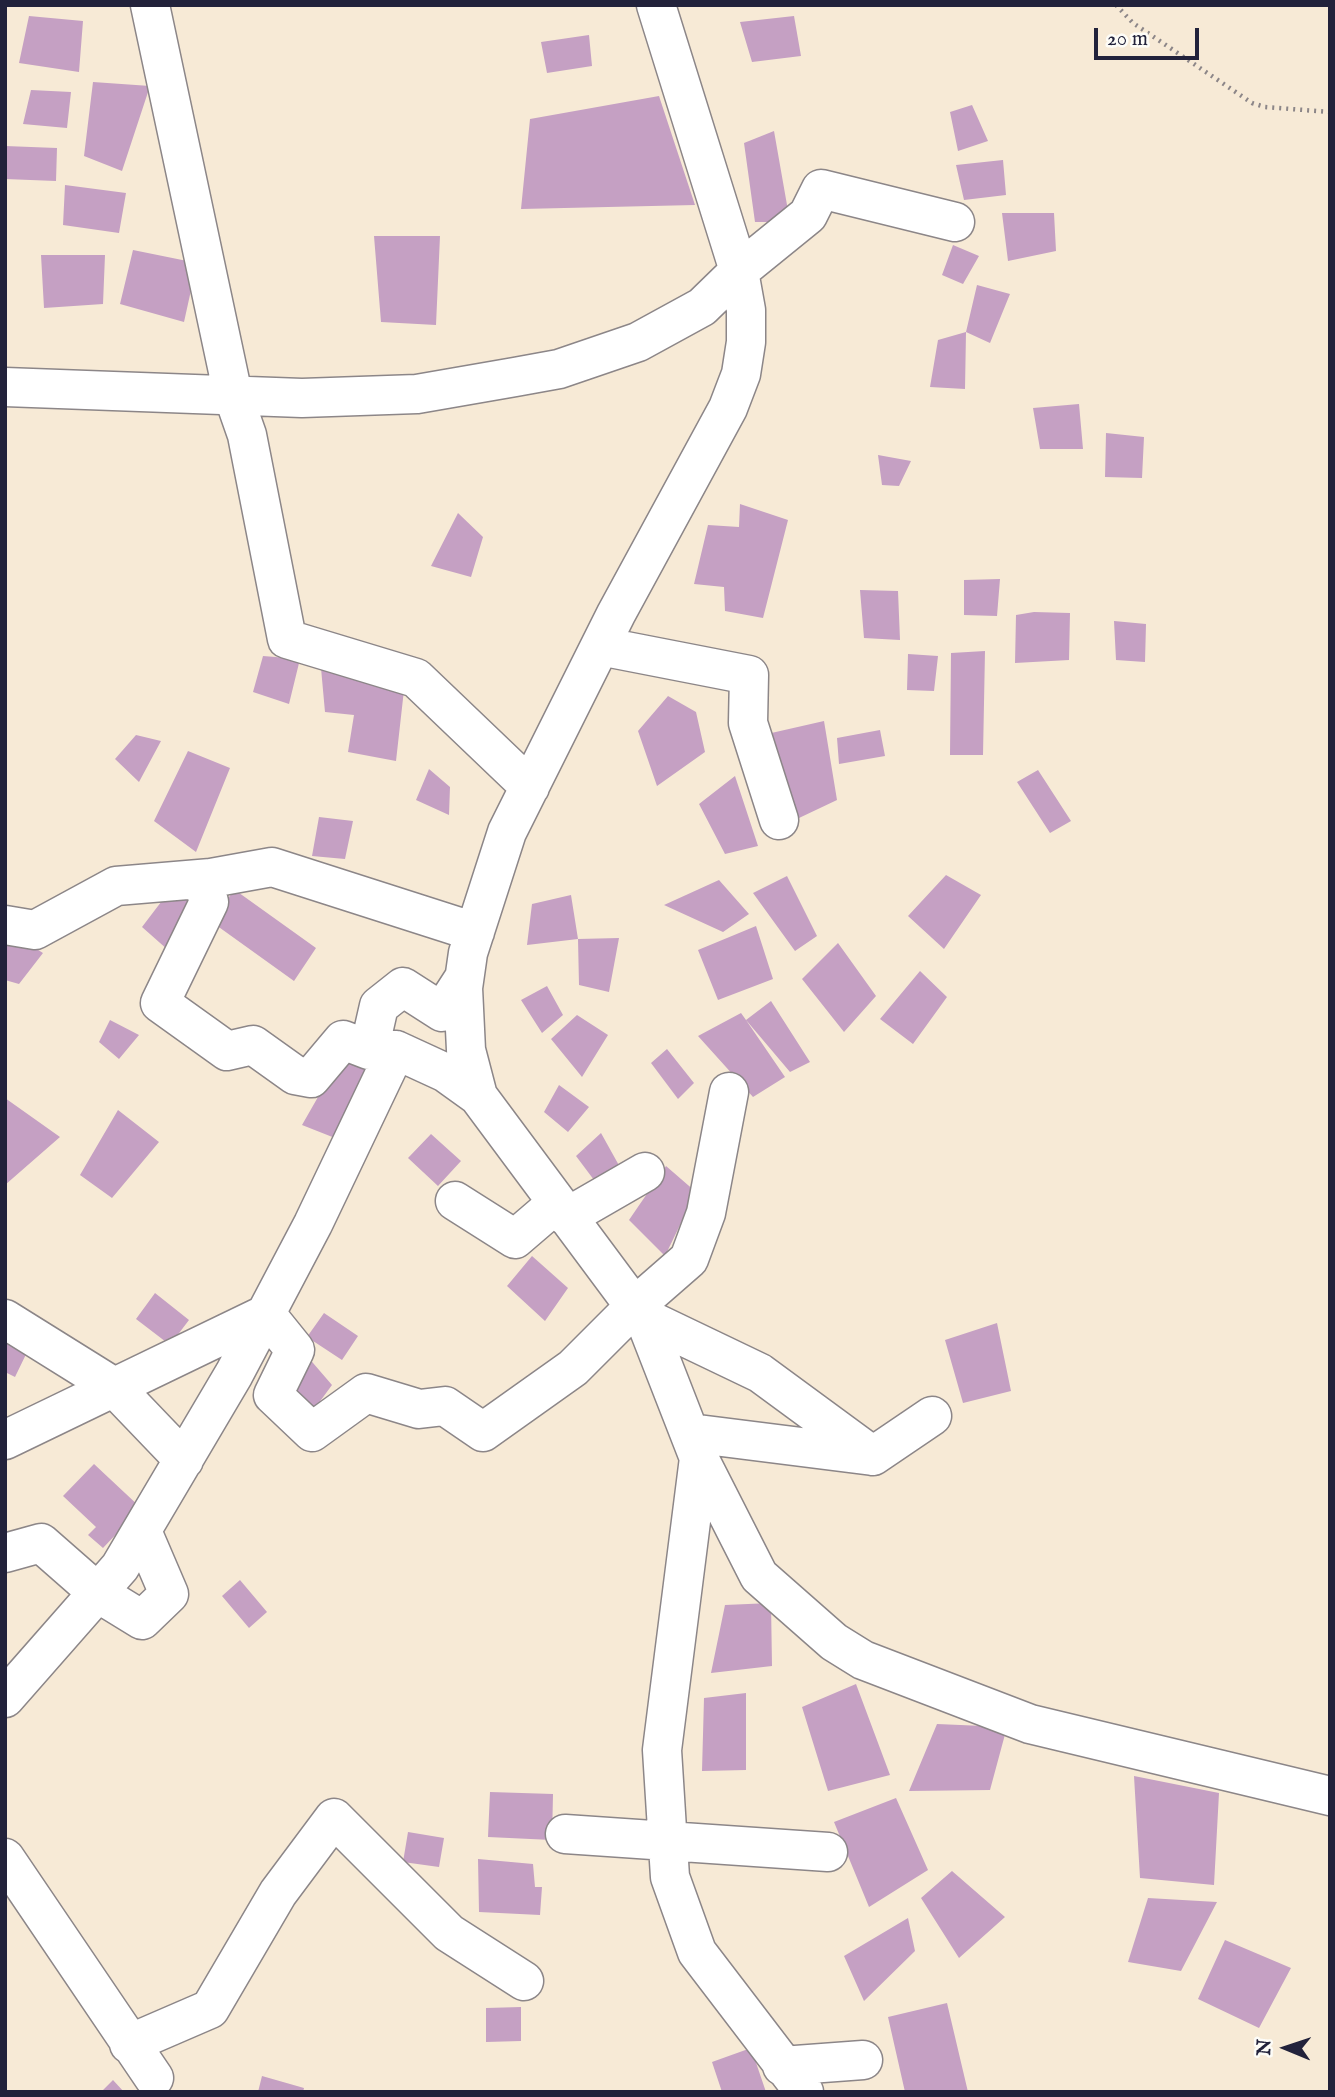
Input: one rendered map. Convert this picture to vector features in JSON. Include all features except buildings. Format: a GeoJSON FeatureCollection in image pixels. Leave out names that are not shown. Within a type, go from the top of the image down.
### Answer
{"type":"FeatureCollection","features":[{"type":"Feature","properties":{"kind":"street"},"geometry":{"type":"LineString","coordinates":[[150,5],[233,395],[247,435],[287,639],[416,678],[530,787]]}},
{"type":"Feature","properties":{"kind":"street"},"geometry":{"type":"LineString","coordinates":[[478,1096],[466,1050],[464,978],[475,932],[507,832],[600,646],[728,408],[746,342],[746,310],[739,271],[656,5]]}},
{"type":"Feature","properties":{"kind":"street"},"geometry":{"type":"LineString","coordinates":[[5,387],[302,397],[417,394],[559,369],[638,342],[702,307],[739,271],[808,215],[821,189],[955,222]]}},
{"type":"Feature","properties":{"kind":"street"},"geometry":{"type":"LineString","coordinates":[[600,646],[750,675],[748,723],[779,820]]}},
{"type":"Feature","properties":{"kind":"street"},"geometry":{"type":"LineString","coordinates":[[5,925],[35,930],[116,886],[202,879],[272,867],[475,932]]}},
{"type":"Feature","properties":{"kind":"street"},"geometry":{"type":"LineString","coordinates":[[202,879],[209,902],[160,1003],[227,1051],[253,1045],[295,1075],[311,1078],[343,1040],[383,1050],[446,1073],[478,1096],[652,1333],[694,1446],[760,1576],[834,1642],[863,1660],[1030,1724],[1330,1796]]}},
{"type":"Feature","properties":{"kind":"street"},"geometry":{"type":"LineString","coordinates":[[5,1698],[120,1567],[184,1460],[265,1314],[383,1050],[379,1006],[403,987],[442,1012],[464,978]]}},
{"type":"Feature","properties":{"kind":"street"},"geometry":{"type":"LineString","coordinates":[[265,1314],[295,1350],[273,1395],[312,1432],[366,1394],[419,1409],[445,1406],[484,1432],[573,1368],[638,1312],[689,1259],[706,1213],[729,1092]]}},
{"type":"Feature","properties":{"kind":"street"},"geometry":{"type":"LineString","coordinates":[[455,1201],[515,1238],[562,1210],[645,1172]]}},
{"type":"Feature","properties":{"kind":"street"},"geometry":{"type":"LineString","coordinates":[[638,1312],[760,1373],[873,1457]]}},
{"type":"Feature","properties":{"kind":"street"},"geometry":{"type":"LineString","coordinates":[[5,1440],[265,1314]]}},
{"type":"Feature","properties":{"kind":"street"},"geometry":{"type":"LineString","coordinates":[[5,1319],[114,1388],[184,1460]]}},
{"type":"Feature","properties":{"kind":"street"},"geometry":{"type":"LineString","coordinates":[[694,1446],[873,1457],[932,1416]]}},
{"type":"Feature","properties":{"kind":"street"},"geometry":{"type":"LineString","coordinates":[[694,1446],[662,1750],[670,1877],[691,1940],[793,2079],[863,2060]]}},
{"type":"Feature","properties":{"kind":"street"},"geometry":{"type":"LineString","coordinates":[[5,1553],[41,1543],[98,1593],[142,1620],[169,1594],[142,1531]]}},
{"type":"Feature","properties":{"kind":"street"},"geometry":{"type":"LineString","coordinates":[[129,2044],[210,2009],[278,1894],[334,1818],[449,1933],[524,1981]]}},
{"type":"Feature","properties":{"kind":"street"},"geometry":{"type":"LineString","coordinates":[[565,1834],[828,1852]]}},
{"type":"Feature","properties":{"kind":"street"},"geometry":{"type":"LineString","coordinates":[[8,1868],[153,2078]]}},
{"type":"Feature","properties":{"kind":"path"},"geometry":{"type":"LineString","coordinates":[[1116,5],[1133,23],[1252,103],[1265,107],[1330,112]]}}]}
